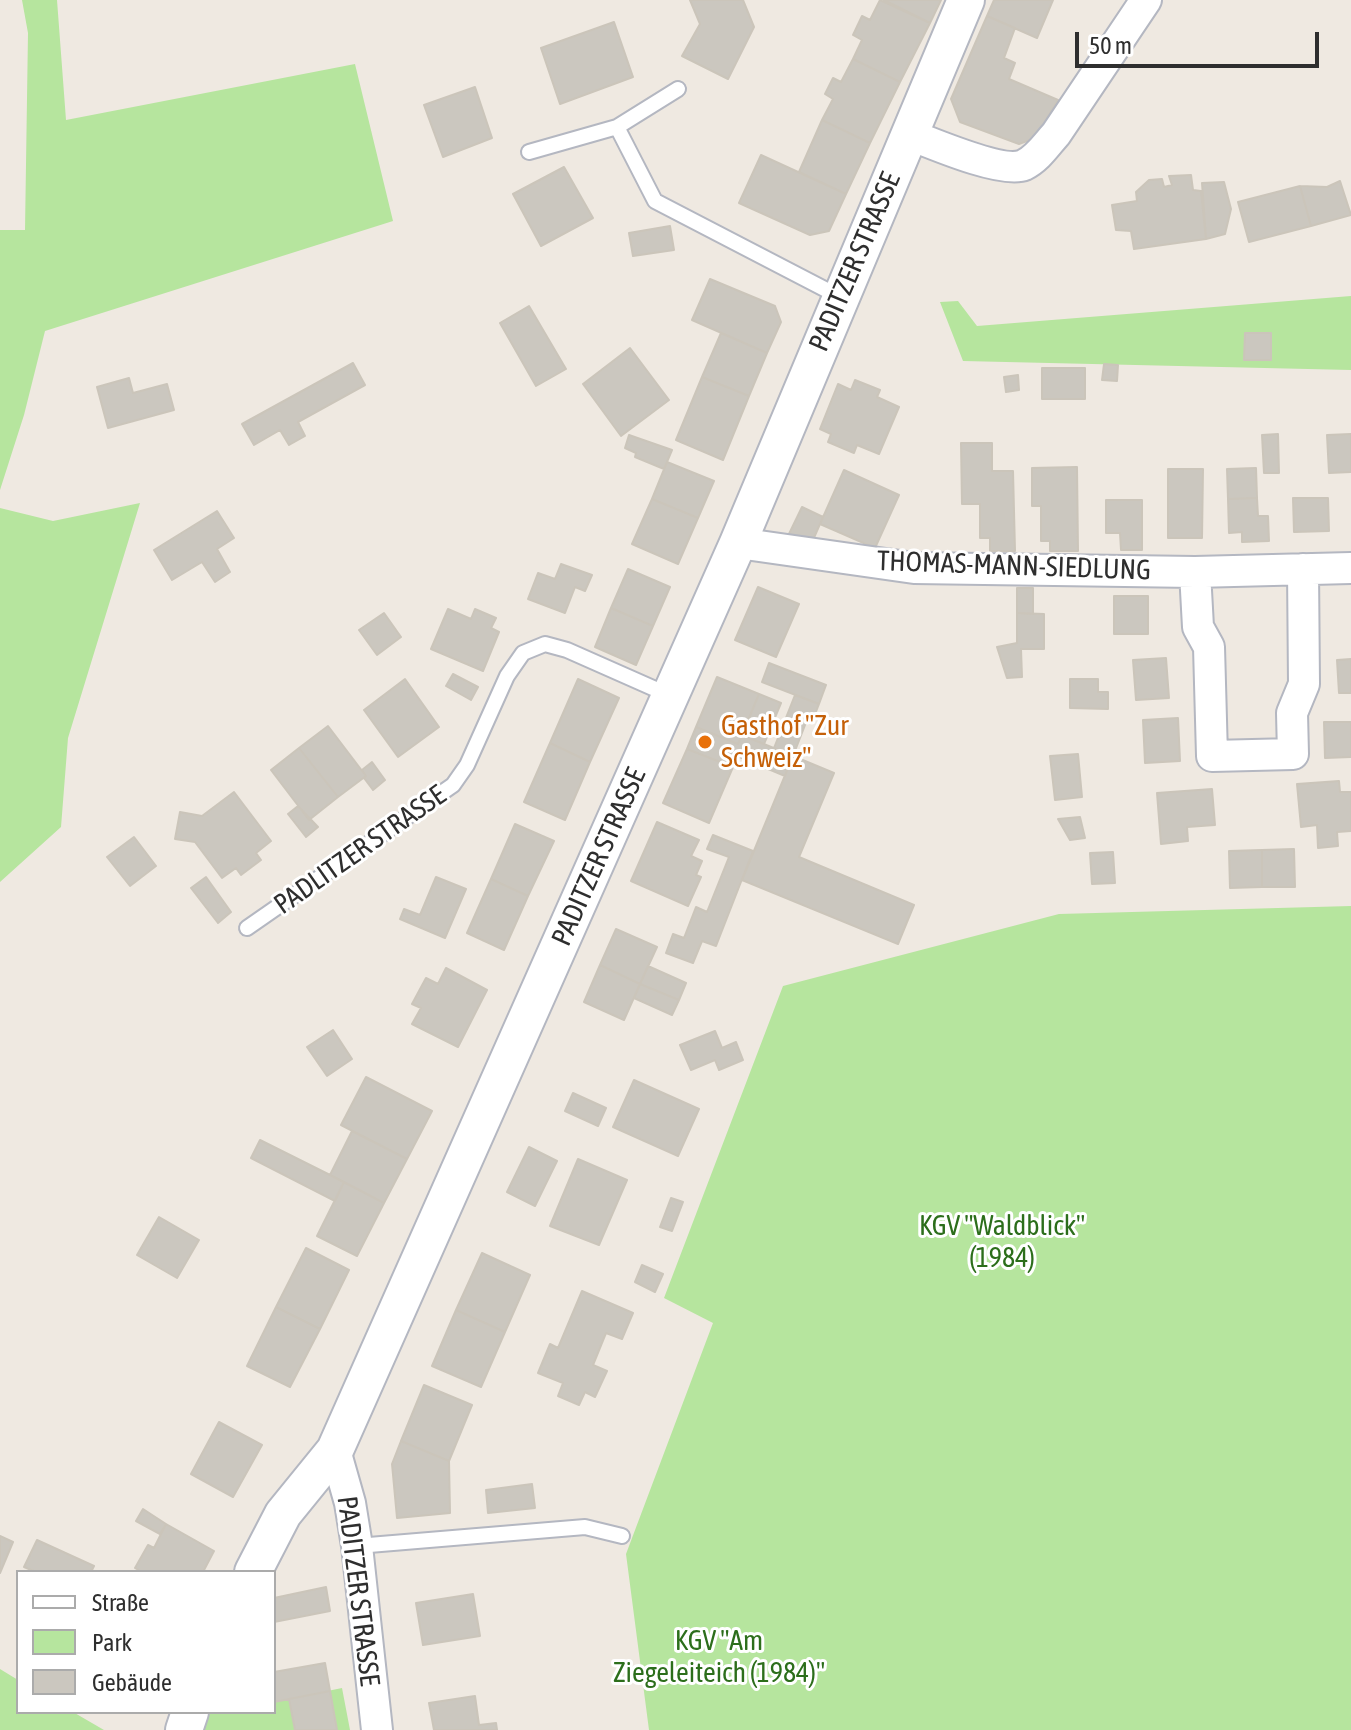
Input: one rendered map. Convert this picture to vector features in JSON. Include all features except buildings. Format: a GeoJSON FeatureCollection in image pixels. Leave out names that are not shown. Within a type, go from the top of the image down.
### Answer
{"type":"FeatureCollection","features":[{"type":"Feature","properties":{"kind":"street","name":"PADITZER STRASSE"},"geometry":{"type":"LineString","coordinates":[[377,1730],[357,1546],[350,1503],[335,1450],[671,697],[966,0]]}},
{"type":"Feature","properties":{"kind":"street"},"geometry":{"type":"LineString","coordinates":[[908,134],[995,165],[1021,167],[1040,154],[1056,134],[1146,0]]}},
{"type":"Feature","properties":{"kind":"street","name":"THOMAS-MANN-SIEDLUNG"},"geometry":{"type":"LineString","coordinates":[[738,543],[914,568],[1195,572],[1351,568]]}},
{"type":"Feature","properties":{"kind":"street"},"geometry":{"type":"LineString","coordinates":[[1195,572],[1198,627],[1209,647],[1212,756],[1293,754],[1292,713],[1304,684],[1303,569]]}},
{"type":"Feature","properties":{"kind":"street"},"geometry":{"type":"LineString","coordinates":[[254,1570],[283,1514],[335,1450]]}},
{"type":"Feature","properties":{"kind":"lane"},"geometry":{"type":"LineString","coordinates":[[529,152],[617,127],[678,89]]}},
{"type":"Feature","properties":{"kind":"lane"},"geometry":{"type":"LineString","coordinates":[[617,127],[655,201],[840,297]]}},
{"type":"Feature","properties":{"kind":"lane","name":"PADLITZER STRASSE"},"geometry":{"type":"LineString","coordinates":[[247,928],[453,785],[467,765],[507,676],[523,653],[545,644],[567,650],[671,697]]}},
{"type":"Feature","properties":{"kind":"lane"},"geometry":{"type":"LineString","coordinates":[[357,1546],[585,1527],[622,1536]]}},
{"type":"Feature","properties":{"kind":"green space"},"geometry":{"type":"Polygon","coordinates":[[[22,0],[57,0],[66,120],[355,64],[393,221],[45,331],[24,415],[0,490],[0,230],[25,230],[28,33],[22,0]]]}},
{"type":"Feature","properties":{"kind":"green space"},"geometry":{"type":"Polygon","coordinates":[[[1351,296],[1351,370],[963,361],[940,302],[958,301],[977,326],[1351,296]]]}},
{"type":"Feature","properties":{"kind":"green space"},"geometry":{"type":"Polygon","coordinates":[[[140,503],[68,738],[61,827],[0,882],[0,508],[53,521],[140,503]]]}},
{"type":"Feature","properties":{"kind":"green space","name":"KGV \"Waldblick\" (1984)"},"geometry":{"type":"Polygon","coordinates":[[[1351,906],[1351,1730],[649,1730],[626,1554],[713,1323],[664,1298],[783,986],[1059,914],[1351,906]]]}},
{"type":"Feature","properties":{"kind":"green space"},"geometry":{"type":"Polygon","coordinates":[[[0,1669],[16,1679],[16,1714],[76,1714],[104,1730],[0,1730],[0,1669]]]}},
{"type":"Feature","properties":{"kind":"green space"},"geometry":{"type":"Polygon","coordinates":[[[342,1688],[350,1730],[201,1730],[206,1715],[276,1714],[276,1702],[342,1688]]]}},
{"type":"Feature","properties":{"kind":"place","name":"Gasthof \"Zur Schweiz\""},"geometry":{"type":"Point","coordinates":[705,742]}},
{"type":"Feature","properties":{"kind":"park label","name":"KGV \"Am Ziegeleiteich (1984)\""},"geometry":{"type":"Point","coordinates":[719,1657]}}]}
